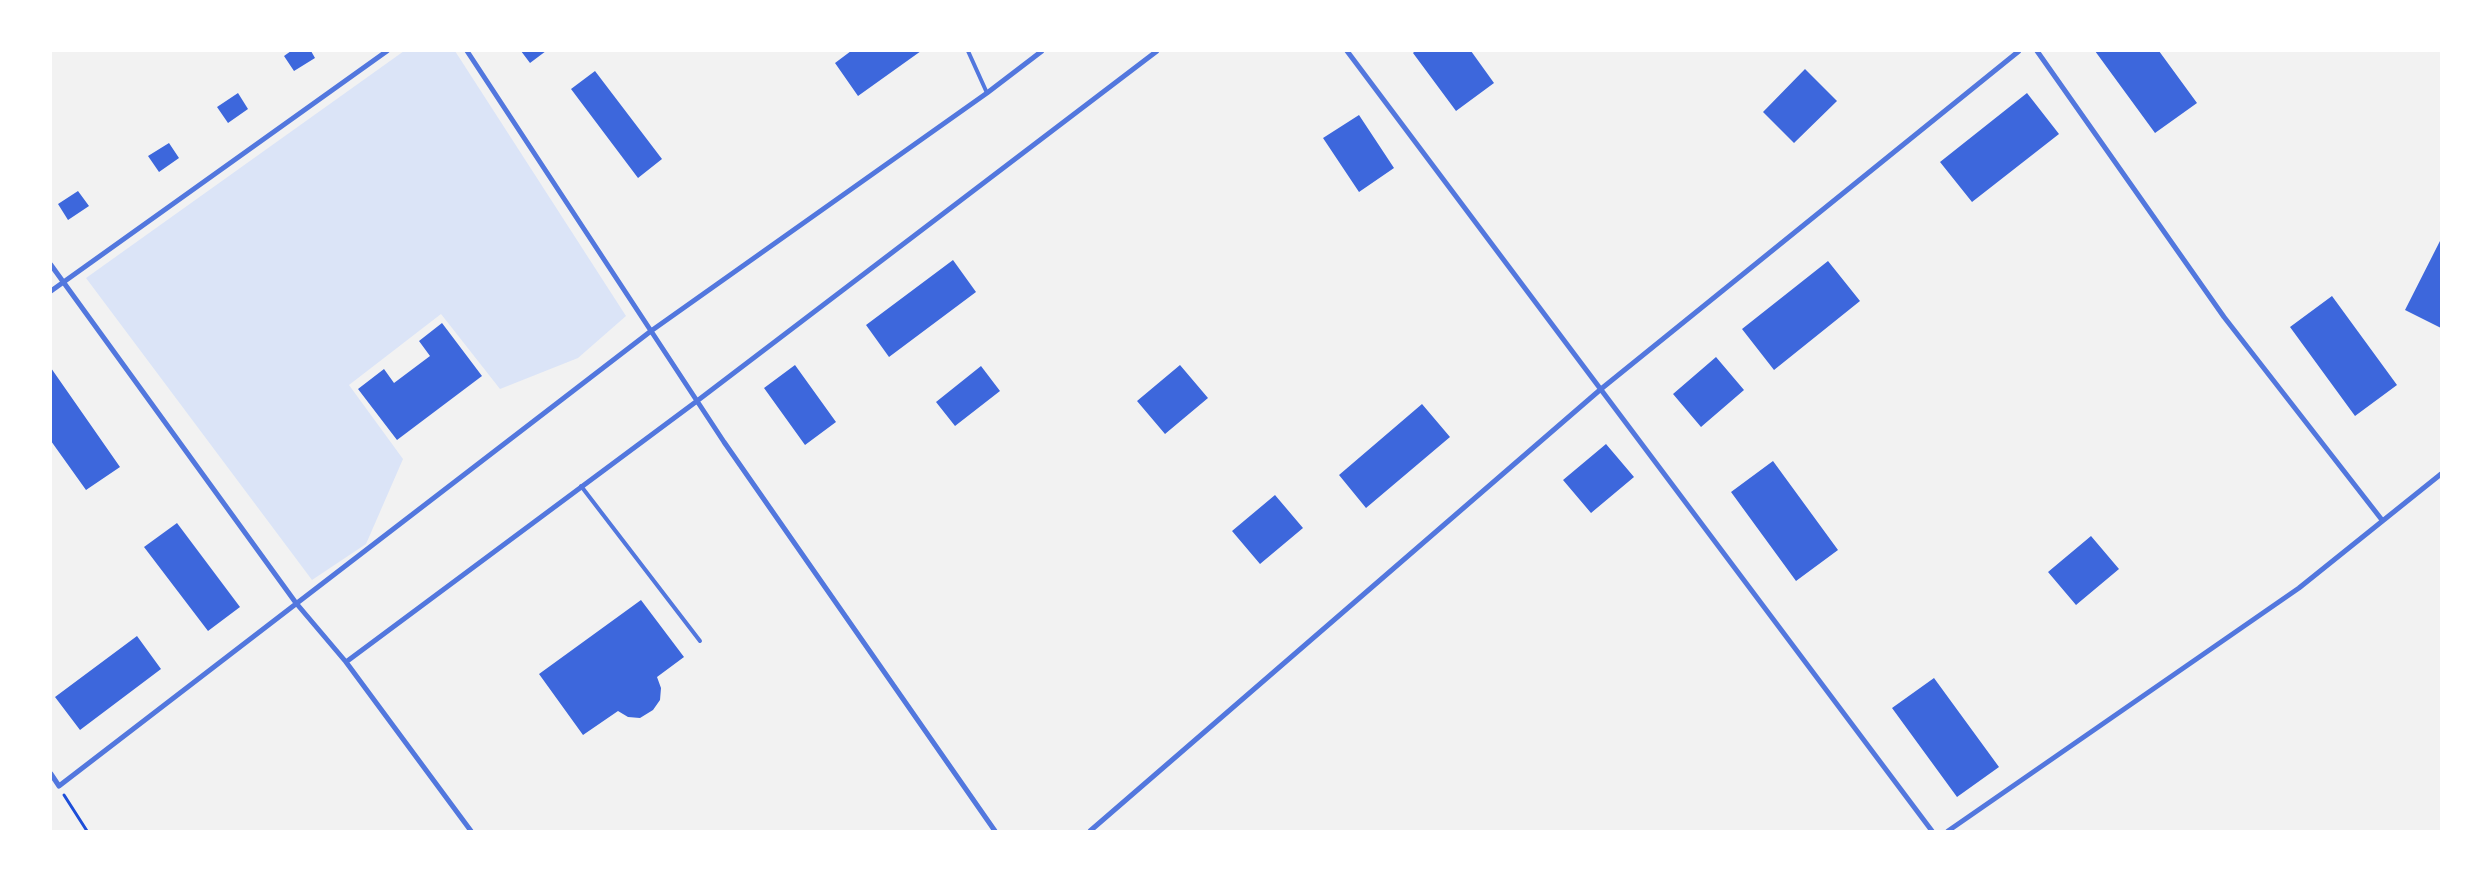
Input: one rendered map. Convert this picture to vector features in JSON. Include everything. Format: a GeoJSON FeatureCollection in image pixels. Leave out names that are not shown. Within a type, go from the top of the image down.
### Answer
{"type":"FeatureCollection","features":[{"type":"Feature","properties":{"kind":"street"},"geometry":{"type":"LineString","coordinates":[[51,291],[387,51]]}},
{"type":"Feature","properties":{"kind":"street"},"geometry":{"type":"LineString","coordinates":[[467,51],[697,401],[996,831]]}},
{"type":"Feature","properties":{"kind":"street"},"geometry":{"type":"LineString","coordinates":[[51,774],[59,786],[650,331],[988,93],[1042,51]]}},
{"type":"Feature","properties":{"kind":"street"},"geometry":{"type":"LineString","coordinates":[[346,662],[697,401],[1157,51]]}},
{"type":"Feature","properties":{"kind":"street"},"geometry":{"type":"LineString","coordinates":[[1347,51],[1932,831]]}},
{"type":"Feature","properties":{"kind":"street"},"geometry":{"type":"LineString","coordinates":[[1090,831],[1601,389],[2019,51]]}},
{"type":"Feature","properties":{"kind":"street"},"geometry":{"type":"LineString","coordinates":[[2037,51],[2224,317],[2382,520]]}},
{"type":"Feature","properties":{"kind":"street"},"geometry":{"type":"LineString","coordinates":[[51,265],[296,603],[346,662],[472,831]]}},
{"type":"Feature","properties":{"kind":"street"},"geometry":{"type":"LineString","coordinates":[[1948,831],[2299,588],[2441,474]]}},
{"type":"Feature","properties":{"kind":"lane"},"geometry":{"type":"LineString","coordinates":[[968,51],[988,93]]}},
{"type":"Feature","properties":{"kind":"lane"},"geometry":{"type":"LineString","coordinates":[[581,486],[700,641]]}},
{"type":"Feature","properties":{"kind":"path"},"geometry":{"type":"LineString","coordinates":[[59,786],[88,831]]}},
{"type":"Feature","properties":{"kind":"shaded area"},"geometry":{"type":"Polygon","coordinates":[[[404,51],[455,51],[626,316],[578,358],[500,389],[441,314],[349,385],[403,459],[366,544],[312,580],[86,278],[404,51]]]}},
{"type":"Feature","properties":{"kind":"building"},"geometry":{"type":"Polygon","coordinates":[[[291,51],[311,51],[315,58],[294,71],[284,56],[291,51]]]}},
{"type":"Feature","properties":{"kind":"building"},"geometry":{"type":"Polygon","coordinates":[[[521,51],[546,51],[530,63],[521,51]]]}},
{"type":"Feature","properties":{"kind":"building"},"geometry":{"type":"Polygon","coordinates":[[[851,51],[921,51],[858,96],[835,63],[851,51]]]}},
{"type":"Feature","properties":{"kind":"building"},"geometry":{"type":"Polygon","coordinates":[[[1415,51],[1471,51],[1494,83],[1456,111],[1413,53],[1415,51]]]}},
{"type":"Feature","properties":{"kind":"building"},"geometry":{"type":"Polygon","coordinates":[[[2095,51],[2159,51],[2197,103],[2155,133],[2095,51]]]}},
{"type":"Feature","properties":{"kind":"building"},"geometry":{"type":"Polygon","coordinates":[[[1805,69],[1837,101],[1794,143],[1763,112],[1805,69]]]}},
{"type":"Feature","properties":{"kind":"building"},"geometry":{"type":"Polygon","coordinates":[[[595,71],[662,159],[638,178],[571,89],[595,71]]]}},
{"type":"Feature","properties":{"kind":"building"},"geometry":{"type":"Polygon","coordinates":[[[238,93],[248,109],[228,123],[217,107],[238,93]]]}},
{"type":"Feature","properties":{"kind":"building"},"geometry":{"type":"Polygon","coordinates":[[[2027,93],[2059,134],[1972,202],[1940,162],[2027,93]]]}},
{"type":"Feature","properties":{"kind":"building"},"geometry":{"type":"Polygon","coordinates":[[[1359,115],[1394,168],[1359,192],[1323,138],[1359,115]]]}},
{"type":"Feature","properties":{"kind":"building"},"geometry":{"type":"Polygon","coordinates":[[[169,143],[179,158],[159,172],[148,156],[169,143]]]}},
{"type":"Feature","properties":{"kind":"building"},"geometry":{"type":"Polygon","coordinates":[[[78,191],[89,206],[68,220],[58,204],[78,191]]]}},
{"type":"Feature","properties":{"kind":"building"},"geometry":{"type":"Polygon","coordinates":[[[2441,239],[2441,328],[2405,310],[2441,239]]]}},
{"type":"Feature","properties":{"kind":"building"},"geometry":{"type":"Polygon","coordinates":[[[953,260],[976,292],[889,357],[866,325],[953,260]]]}},
{"type":"Feature","properties":{"kind":"building"},"geometry":{"type":"Polygon","coordinates":[[[1828,261],[1860,301],[1774,370],[1742,329],[1828,261]]]}},
{"type":"Feature","properties":{"kind":"building"},"geometry":{"type":"Polygon","coordinates":[[[2332,296],[2397,385],[2355,416],[2290,327],[2332,296]]]}},
{"type":"Feature","properties":{"kind":"building"},"geometry":{"type":"Polygon","coordinates":[[[442,323],[482,376],[397,440],[358,389],[384,369],[394,383],[430,356],[419,341],[442,323]]]}},
{"type":"Feature","properties":{"kind":"building"},"geometry":{"type":"Polygon","coordinates":[[[1716,357],[1744,390],[1701,427],[1673,394],[1716,357]]]}},
{"type":"Feature","properties":{"kind":"building"},"geometry":{"type":"Polygon","coordinates":[[[795,365],[836,422],[805,445],[764,388],[795,365]]]}},
{"type":"Feature","properties":{"kind":"building"},"geometry":{"type":"Polygon","coordinates":[[[1180,365],[1208,398],[1165,434],[1137,401],[1180,365]]]}},
{"type":"Feature","properties":{"kind":"building"},"geometry":{"type":"Polygon","coordinates":[[[981,366],[1000,391],[955,426],[936,402],[981,366]]]}},
{"type":"Feature","properties":{"kind":"building"},"geometry":{"type":"Polygon","coordinates":[[[51,368],[120,467],[86,490],[51,441],[51,368]]]}},
{"type":"Feature","properties":{"kind":"building"},"geometry":{"type":"Polygon","coordinates":[[[1422,404],[1450,437],[1366,508],[1339,475],[1422,404]]]}},
{"type":"Feature","properties":{"kind":"building"},"geometry":{"type":"Polygon","coordinates":[[[1606,444],[1634,477],[1591,513],[1563,480],[1606,444]]]}},
{"type":"Feature","properties":{"kind":"building"},"geometry":{"type":"Polygon","coordinates":[[[1773,461],[1838,550],[1796,581],[1731,492],[1773,461]]]}},
{"type":"Feature","properties":{"kind":"building"},"geometry":{"type":"Polygon","coordinates":[[[1275,495],[1303,528],[1260,564],[1232,531],[1275,495]]]}},
{"type":"Feature","properties":{"kind":"building"},"geometry":{"type":"Polygon","coordinates":[[[177,523],[240,607],[208,631],[144,547],[177,523]]]}},
{"type":"Feature","properties":{"kind":"building"},"geometry":{"type":"Polygon","coordinates":[[[2091,536],[2119,569],[2076,605],[2048,572],[2091,536]]]}},
{"type":"Feature","properties":{"kind":"building"},"geometry":{"type":"Polygon","coordinates":[[[641,600],[684,657],[657,677],[661,688],[660,700],[653,710],[640,718],[628,717],[618,711],[583,735],[539,674],[641,600]]]}},
{"type":"Feature","properties":{"kind":"building"},"geometry":{"type":"Polygon","coordinates":[[[137,636],[161,669],[80,730],[55,697],[137,636]]]}},
{"type":"Feature","properties":{"kind":"building"},"geometry":{"type":"Polygon","coordinates":[[[1934,678],[1999,767],[1957,797],[1892,708],[1934,678]]]}}]}
